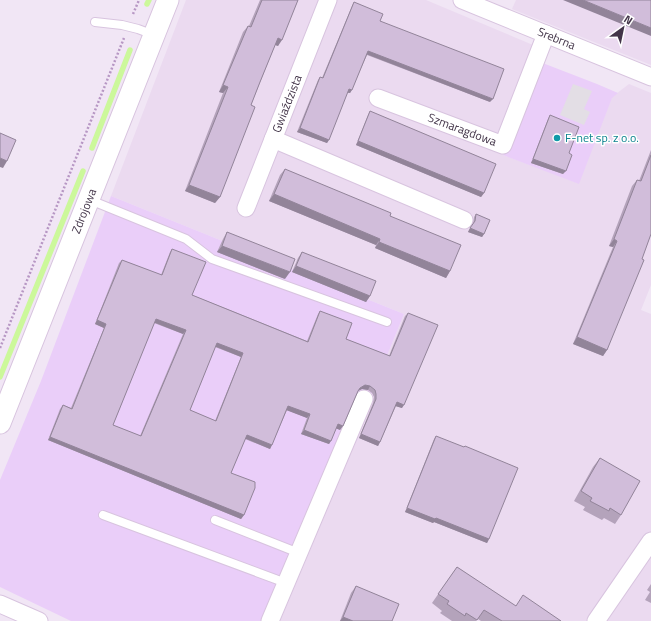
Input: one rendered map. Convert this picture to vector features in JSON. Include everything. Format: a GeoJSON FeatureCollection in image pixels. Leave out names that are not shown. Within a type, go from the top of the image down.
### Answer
{"type":"FeatureCollection","features":[{"type":"Feature","properties":{"kind":"street","name":"Zdrojowa"},"geometry":{"type":"LineString","coordinates":[[0,423],[168,0]]}},
{"type":"Feature","properties":{"kind":"street","name":"Gwiaździsta"},"geometry":{"type":"LineString","coordinates":[[246,208],[328,0]]}},
{"type":"Feature","properties":{"kind":"street","name":"Srebrna"},"geometry":{"type":"LineString","coordinates":[[462,0],[501,7],[546,34],[651,77]]}},
{"type":"Feature","properties":{"kind":"street","name":"Szmaragdowa"},"geometry":{"type":"LineString","coordinates":[[378,98],[503,145],[546,34]]}},
{"type":"Feature","properties":{"kind":"street"},"geometry":{"type":"LineString","coordinates":[[273,139],[464,220]]}},
{"type":"Feature","properties":{"kind":"street"},"geometry":{"type":"LineString","coordinates":[[270,621],[364,399]]}},
{"type":"Feature","properties":{"kind":"street"},"geometry":{"type":"LineString","coordinates":[[596,621],[651,541]]}},
{"type":"Feature","properties":{"kind":"street"},"geometry":{"type":"LineString","coordinates":[[0,604],[39,621]]}},
{"type":"Feature","properties":{"kind":"lane"},"geometry":{"type":"LineString","coordinates":[[95,22],[128,26],[154,36]]}},
{"type":"Feature","properties":{"kind":"lane"},"geometry":{"type":"LineString","coordinates":[[89,199],[186,239],[212,259],[386,322]]}},
{"type":"Feature","properties":{"kind":"lane"},"geometry":{"type":"LineString","coordinates":[[103,515],[286,583]]}},
{"type":"Feature","properties":{"kind":"lane"},"geometry":{"type":"LineString","coordinates":[[215,520],[299,553]]}},
{"type":"Feature","properties":{"kind":"path"},"geometry":{"type":"LineString","coordinates":[[0,348],[138,0]]}},
{"type":"Feature","properties":{"kind":"shaded area"},"geometry":{"type":"Polygon","coordinates":[[[186,0],[426,0],[545,50],[503,155],[578,183],[612,97],[629,84],[651,93],[651,285],[641,310],[651,314],[651,621],[279,621],[404,314],[111,196],[186,0]]]}},
{"type":"Feature","properties":{"kind":"shaded area"},"geometry":{"type":"Polygon","coordinates":[[[516,0],[651,0],[651,65],[512,9],[516,0]]]}},
{"type":"Feature","properties":{"kind":"shaded area"},"geometry":{"type":"Polygon","coordinates":[[[540,62],[618,93],[612,98],[579,184],[503,155],[540,62]]]}},
{"type":"Feature","properties":{"kind":"shaded area"},"geometry":{"type":"Polygon","coordinates":[[[573,84],[592,91],[584,109],[590,112],[584,125],[560,115],[573,84]]]}},
{"type":"Feature","properties":{"kind":"shaded area"},"geometry":{"type":"Polygon","coordinates":[[[111,196],[404,314],[279,621],[71,621],[0,587],[0,480],[41,381],[111,196]]]}},
{"type":"Feature","properties":{"kind":"building"},"geometry":{"type":"Polygon","coordinates":[[[262,0],[298,0],[282,40],[278,38],[260,82],[251,105],[255,107],[220,197],[189,185],[228,87],[223,85],[248,26],[251,27],[262,0]]]}},
{"type":"Feature","properties":{"kind":"building"},"geometry":{"type":"Polygon","coordinates":[[[583,0],[651,0],[651,28],[583,0]]]}},
{"type":"Feature","properties":{"kind":"building"},"geometry":{"type":"Polygon","coordinates":[[[354,2],[383,14],[380,21],[504,69],[493,99],[368,51],[352,90],[349,89],[329,140],[300,128],[320,77],[323,78],[354,2]]]}},
{"type":"Feature","properties":{"kind":"building"},"geometry":{"type":"Polygon","coordinates":[[[370,111],[496,164],[484,193],[358,141],[370,111]]]}},
{"type":"Feature","properties":{"kind":"building"},"geometry":{"type":"Polygon","coordinates":[[[550,115],[579,127],[569,153],[572,155],[566,171],[533,159],[550,115]]]}},
{"type":"Feature","properties":{"kind":"building"},"geometry":{"type":"Polygon","coordinates":[[[0,133],[16,140],[7,161],[0,158],[0,133]]]}},
{"type":"Feature","properties":{"kind":"building"},"geometry":{"type":"Polygon","coordinates":[[[651,155],[651,234],[642,259],[644,260],[607,350],[577,337],[617,241],[614,239],[637,180],[641,181],[651,155]]]}},
{"type":"Feature","properties":{"kind":"building"},"geometry":{"type":"Polygon","coordinates":[[[285,169],[391,213],[390,216],[461,245],[450,271],[379,242],[380,239],[274,194],[285,169]]]}},
{"type":"Feature","properties":{"kind":"building"},"geometry":{"type":"Polygon","coordinates":[[[476,214],[490,220],[484,234],[470,228],[475,221],[476,214]]]}},
{"type":"Feature","properties":{"kind":"building"},"geometry":{"type":"Polygon","coordinates":[[[227,232],[295,259],[290,272],[222,246],[227,232]]]}},
{"type":"Feature","properties":{"kind":"building"},"geometry":{"type":"Polygon","coordinates":[[[172,249],[206,262],[192,295],[308,342],[320,311],[352,323],[346,339],[390,356],[408,313],[438,325],[404,405],[397,402],[380,442],[361,434],[376,399],[375,390],[370,386],[365,385],[358,391],[343,426],[338,424],[331,441],[304,430],[310,414],[288,406],[272,445],[247,435],[231,473],[255,482],[255,488],[244,515],[50,437],[63,405],[72,409],[106,324],[97,320],[122,260],[162,275],[172,249]],[[156,319],[113,425],[141,436],[186,330],[156,319]],[[217,343],[190,410],[216,421],[243,353],[217,343]]]}},
{"type":"Feature","properties":{"kind":"building"},"geometry":{"type":"Polygon","coordinates":[[[302,252],[376,281],[370,296],[296,266],[302,252]]]}},
{"type":"Feature","properties":{"kind":"building"},"geometry":{"type":"Polygon","coordinates":[[[436,436],[464,447],[465,446],[518,468],[489,539],[407,508],[436,436]]]}},
{"type":"Feature","properties":{"kind":"building"},"geometry":{"type":"Polygon","coordinates":[[[600,458],[640,481],[621,515],[610,508],[609,511],[590,501],[592,498],[581,491],[600,458]]]}},
{"type":"Feature","properties":{"kind":"building"},"geometry":{"type":"Polygon","coordinates":[[[457,567],[516,606],[523,595],[561,621],[502,621],[484,610],[477,620],[466,613],[465,616],[447,604],[449,601],[438,594],[457,567]]]}},
{"type":"Feature","properties":{"kind":"building"},"geometry":{"type":"Polygon","coordinates":[[[356,586],[399,604],[392,621],[353,621],[343,617],[356,586]]]}},
{"type":"Feature","properties":{"kind":"waterway"},"geometry":{"type":"LineString","coordinates":[[147,4],[149,0]]}},
{"type":"Feature","properties":{"kind":"waterway"},"geometry":{"type":"LineString","coordinates":[[92,148],[130,50]]}},
{"type":"Feature","properties":{"kind":"waterway"},"geometry":{"type":"LineString","coordinates":[[0,377],[83,171]]}},
{"type":"Feature","properties":{"kind":"place","name":"F-net sp. z o.o."},"geometry":{"type":"Point","coordinates":[557,138]}}]}
